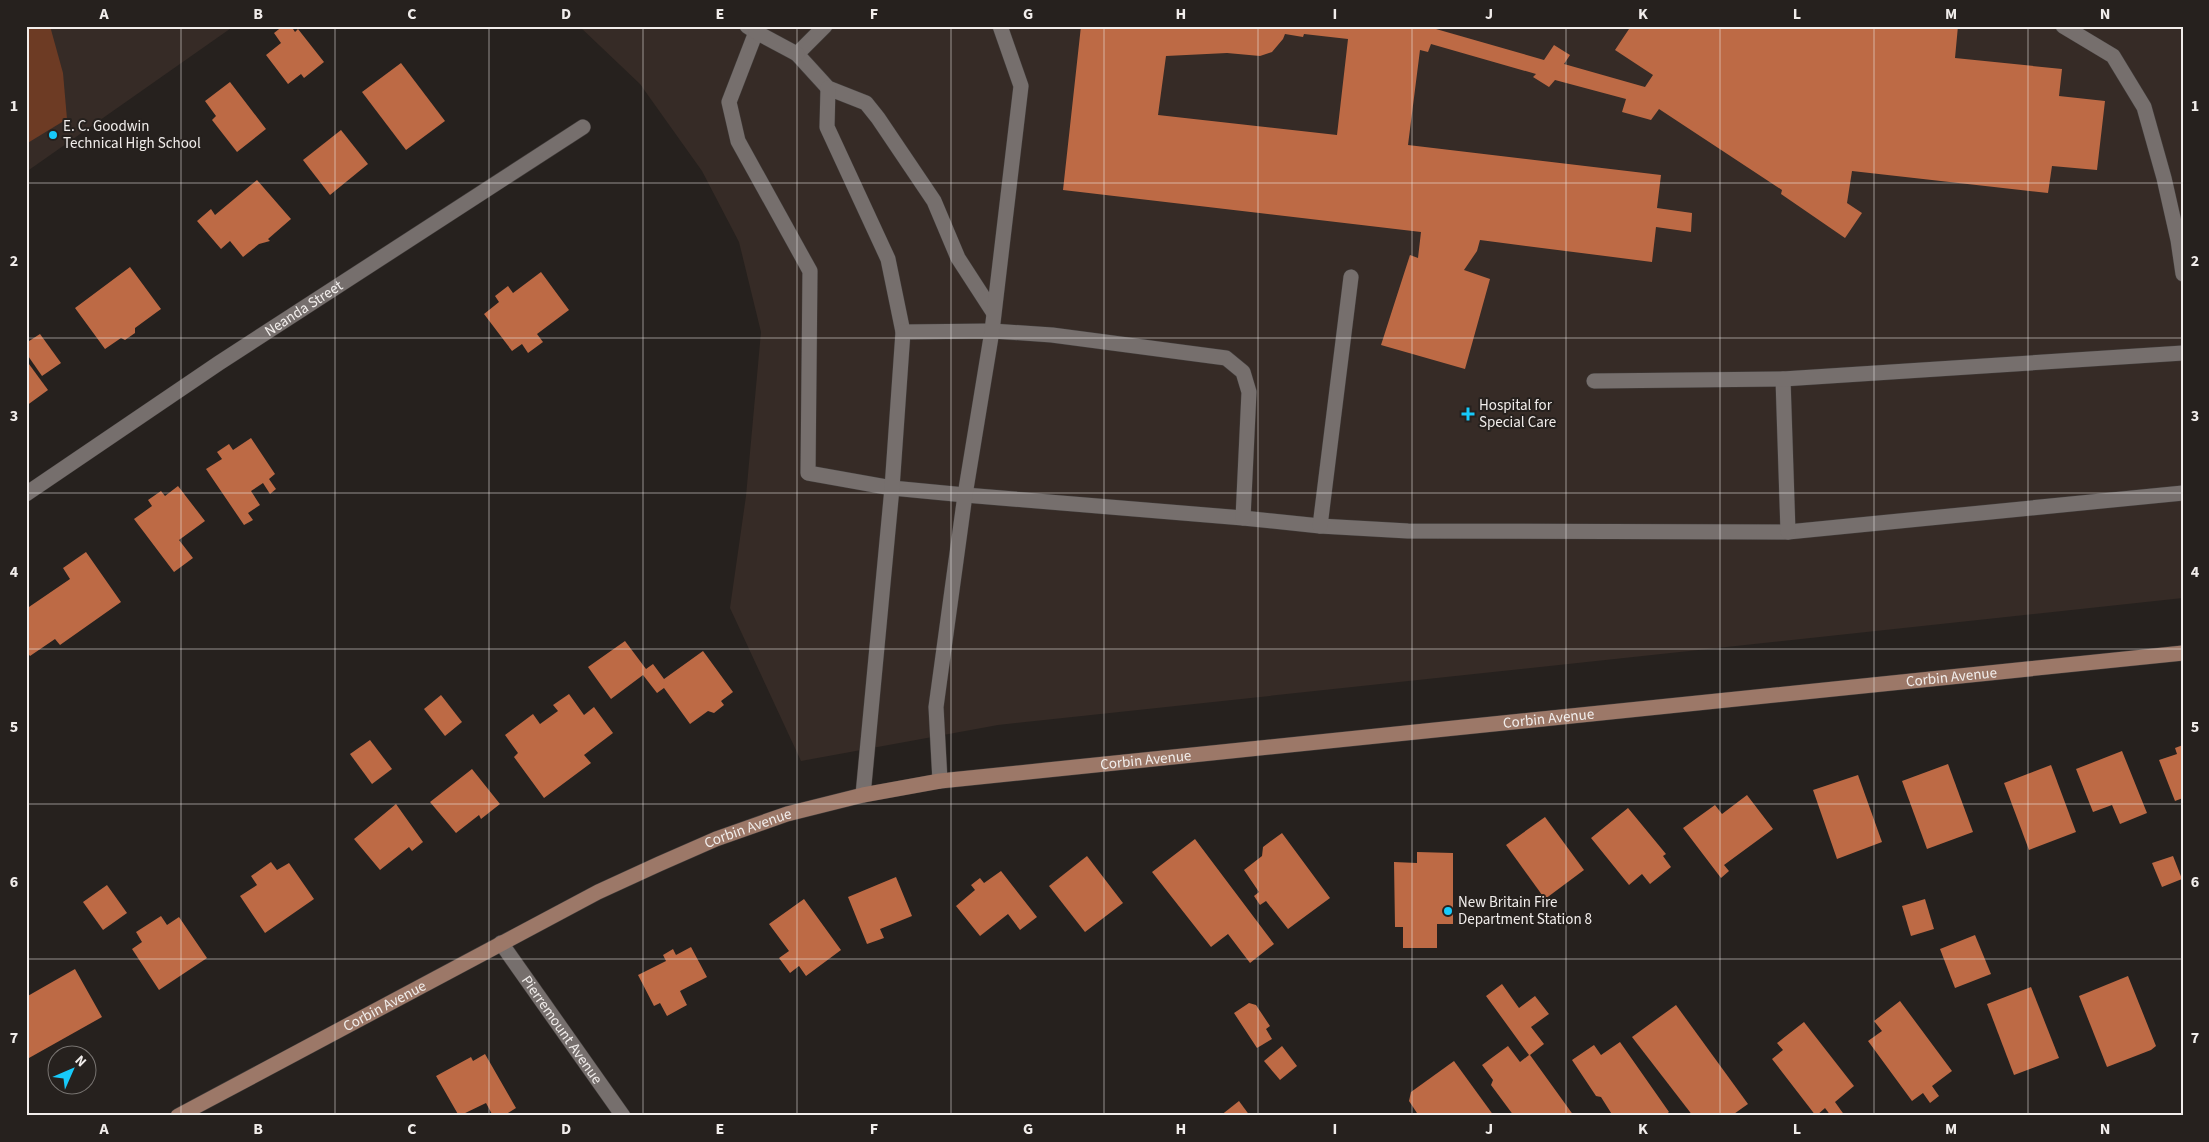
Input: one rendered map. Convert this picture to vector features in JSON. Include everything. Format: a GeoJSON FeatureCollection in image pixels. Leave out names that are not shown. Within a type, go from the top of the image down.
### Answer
{"type":"FeatureCollection","features":[{"type":"Feature","properties":{"kind":"main road","name":"Corbin Avenue"},"geometry":{"type":"LineString","coordinates":[[178,1116],[598,892],[716,839],[787,814],[863,795],[940,781],[2183,653]]}},
{"type":"Feature","properties":{"kind":"street"},"geometry":{"type":"LineString","coordinates":[[797,54],[825,26]]}},
{"type":"Feature","properties":{"kind":"street"},"geometry":{"type":"LineString","coordinates":[[940,781],[936,707],[965,495],[992,331],[1021,86],[1000,26]]}},
{"type":"Feature","properties":{"kind":"street"},"geometry":{"type":"LineString","coordinates":[[2063,26],[2113,56],[2144,107],[2176,205],[2178,240],[2183,274]]}},
{"type":"Feature","properties":{"kind":"street"},"geometry":{"type":"LineString","coordinates":[[993,312],[958,258],[934,201],[866,103],[828,88],[797,54],[752,29],[729,102],[738,141],[810,271],[808,473],[892,488],[1320,526],[1408,531],[1788,532],[2183,493]]}},
{"type":"Feature","properties":{"kind":"street"},"geometry":{"type":"LineString","coordinates":[[828,88],[827,127],[888,259],[903,332],[892,488],[863,795]]}},
{"type":"Feature","properties":{"kind":"street","name":"Neanda Street"},"geometry":{"type":"LineString","coordinates":[[26,494],[219,363],[583,127]]}},
{"type":"Feature","properties":{"kind":"street"},"geometry":{"type":"LineString","coordinates":[[1320,526],[1351,277]]}},
{"type":"Feature","properties":{"kind":"street"},"geometry":{"type":"LineString","coordinates":[[903,332],[992,331],[1052,335],[1226,358],[1242,372],[1249,392],[1243,518]]}},
{"type":"Feature","properties":{"kind":"street"},"geometry":{"type":"LineString","coordinates":[[1594,380],[1783,380],[2183,353]]}},
{"type":"Feature","properties":{"kind":"street"},"geometry":{"type":"LineString","coordinates":[[1783,380],[1788,532]]}},
{"type":"Feature","properties":{"kind":"street","name":"Pierremount Avenue"},"geometry":{"type":"LineString","coordinates":[[501,943],[623,1116]]}},
{"type":"Feature","properties":{"kind":"shaded area","name":"E. C. Goodwin Technical High School"},"geometry":{"type":"Polygon","coordinates":[[[26,26],[234,26],[26,172],[26,26]]]}},
{"type":"Feature","properties":{"kind":"shaded area"},"geometry":{"type":"Polygon","coordinates":[[[26,26],[50,26],[63,73],[67,119],[26,144],[26,26]]]}},
{"type":"Feature","properties":{"kind":"shaded area","name":"Hospital for Special Care"},"geometry":{"type":"Polygon","coordinates":[[[579,26],[2183,26],[2183,598],[998,725],[801,761],[730,608],[746,496],[761,332],[739,242],[702,171],[640,84],[579,26]]]}},
{"type":"Feature","properties":{"kind":"building"},"geometry":{"type":"Polygon","coordinates":[[[283,26],[291,26],[295,32],[298,29],[324,62],[304,78],[301,74],[288,84],[266,55],[281,43],[274,33],[283,26]]]}},
{"type":"Feature","properties":{"kind":"building"},"geometry":{"type":"Polygon","coordinates":[[[1081,26],[1436,26],[1436,29],[1544,60],[1554,45],[1570,55],[1564,64],[1645,87],[1653,75],[1615,50],[1631,26],[1958,26],[1955,58],[2062,69],[2059,96],[2105,101],[2097,170],[2052,166],[2048,193],[1852,171],[1847,203],[1862,213],[1845,238],[1781,194],[1782,190],[1659,109],[1651,120],[1622,112],[1626,99],[1555,80],[1549,87],[1533,77],[1536,74],[1431,44],[1428,52],[1420,50],[1408,145],[1661,175],[1657,208],[1692,213],[1691,232],[1656,227],[1652,262],[1480,240],[1477,251],[1464,270],[1490,279],[1465,369],[1381,345],[1410,255],[1418,258],[1421,232],[1063,190],[1081,26]],[[1285,34],[1272,52],[1260,56],[1227,53],[1166,56],[1158,115],[1337,135],[1348,39],[1304,34],[1303,37],[1285,34]]]}},
{"type":"Feature","properties":{"kind":"building"},"geometry":{"type":"Polygon","coordinates":[[[401,63],[445,121],[406,150],[362,92],[401,63]]]}},
{"type":"Feature","properties":{"kind":"building"},"geometry":{"type":"Polygon","coordinates":[[[230,82],[266,129],[237,152],[212,120],[216,116],[205,101],[230,82]]]}},
{"type":"Feature","properties":{"kind":"building"},"geometry":{"type":"Polygon","coordinates":[[[341,130],[368,164],[330,195],[303,160],[341,130]]]}},
{"type":"Feature","properties":{"kind":"building"},"geometry":{"type":"Polygon","coordinates":[[[257,180],[291,219],[268,239],[270,241],[259,244],[243,257],[230,241],[221,249],[197,221],[211,209],[215,215],[257,180]]]}},
{"type":"Feature","properties":{"kind":"building"},"geometry":{"type":"Polygon","coordinates":[[[130,267],[161,309],[135,328],[135,333],[125,340],[121,338],[105,349],[75,308],[130,267]]]}},
{"type":"Feature","properties":{"kind":"building"},"geometry":{"type":"Polygon","coordinates":[[[541,272],[569,310],[537,334],[543,342],[528,353],[522,344],[512,351],[484,314],[499,302],[495,296],[508,286],[513,293],[541,272]]]}},
{"type":"Feature","properties":{"kind":"building"},"geometry":{"type":"Polygon","coordinates":[[[40,334],[61,363],[42,376],[26,353],[26,343],[40,334]]]}},
{"type":"Feature","properties":{"kind":"building"},"geometry":{"type":"Polygon","coordinates":[[[26,360],[48,390],[26,406],[26,360]]]}},
{"type":"Feature","properties":{"kind":"building"},"geometry":{"type":"Polygon","coordinates":[[[251,438],[275,474],[269,479],[276,489],[270,494],[263,483],[251,491],[260,505],[248,513],[253,520],[244,525],[206,469],[222,459],[217,452],[229,444],[233,450],[251,438]]]}},
{"type":"Feature","properties":{"kind":"building"},"geometry":{"type":"Polygon","coordinates":[[[178,486],[205,521],[179,540],[193,558],[174,572],[134,519],[152,506],[148,500],[161,491],[165,496],[178,486]]]}},
{"type":"Feature","properties":{"kind":"building"},"geometry":{"type":"Polygon","coordinates":[[[86,552],[121,602],[60,645],[55,639],[30,656],[26,651],[26,609],[70,579],[63,568],[86,552]]]}},
{"type":"Feature","properties":{"kind":"building"},"geometry":{"type":"Polygon","coordinates":[[[625,641],[646,669],[653,664],[664,679],[703,651],[733,692],[721,701],[724,705],[714,713],[708,711],[690,724],[664,688],[657,693],[643,675],[611,699],[588,667],[625,641]]]}},
{"type":"Feature","properties":{"kind":"building"},"geometry":{"type":"Polygon","coordinates":[[[569,694],[584,715],[594,707],[613,733],[584,755],[591,763],[544,798],[514,757],[518,753],[505,735],[533,714],[540,724],[558,711],[553,705],[569,694]]]}},
{"type":"Feature","properties":{"kind":"building"},"geometry":{"type":"Polygon","coordinates":[[[441,695],[462,722],[445,736],[424,709],[441,695]]]}},
{"type":"Feature","properties":{"kind":"building"},"geometry":{"type":"Polygon","coordinates":[[[370,740],[392,769],[372,784],[350,754],[370,740]]]}},
{"type":"Feature","properties":{"kind":"building"},"geometry":{"type":"Polygon","coordinates":[[[2183,745],[2183,798],[2175,801],[2159,760],[2177,754],[2175,748],[2183,745]]]}},
{"type":"Feature","properties":{"kind":"building"},"geometry":{"type":"Polygon","coordinates":[[[2122,751],[2147,813],[2120,824],[2112,805],[2093,812],[2076,769],[2122,751]]]}},
{"type":"Feature","properties":{"kind":"building"},"geometry":{"type":"Polygon","coordinates":[[[1948,764],[1973,832],[1927,849],[1902,781],[1948,764]]]}},
{"type":"Feature","properties":{"kind":"building"},"geometry":{"type":"Polygon","coordinates":[[[2051,765],[2076,832],[2029,850],[2004,783],[2051,765]]]}},
{"type":"Feature","properties":{"kind":"building"},"geometry":{"type":"Polygon","coordinates":[[[472,769],[500,804],[481,819],[479,815],[456,833],[430,802],[472,769]]]}},
{"type":"Feature","properties":{"kind":"building"},"geometry":{"type":"Polygon","coordinates":[[[1858,775],[1882,842],[1837,859],[1813,790],[1858,775]]]}},
{"type":"Feature","properties":{"kind":"building"},"geometry":{"type":"Polygon","coordinates":[[[1747,795],[1773,829],[1724,865],[1729,871],[1721,878],[1683,828],[1715,805],[1722,814],[1747,795]]]}},
{"type":"Feature","properties":{"kind":"building"},"geometry":{"type":"Polygon","coordinates":[[[396,804],[423,842],[412,851],[409,847],[380,870],[354,839],[396,804]]]}},
{"type":"Feature","properties":{"kind":"building"},"geometry":{"type":"Polygon","coordinates":[[[1628,808],[1666,854],[1663,856],[1671,867],[1650,884],[1642,874],[1629,885],[1591,838],[1628,808]]]}},
{"type":"Feature","properties":{"kind":"building"},"geometry":{"type":"Polygon","coordinates":[[[1545,817],[1584,870],[1545,899],[1506,845],[1545,817]]]}},
{"type":"Feature","properties":{"kind":"building"},"geometry":{"type":"Polygon","coordinates":[[[1282,833],[1330,898],[1288,929],[1266,901],[1260,905],[1254,896],[1259,892],[1244,870],[1262,856],[1263,847],[1282,833]]]}},
{"type":"Feature","properties":{"kind":"building"},"geometry":{"type":"Polygon","coordinates":[[[1195,839],[1274,944],[1250,963],[1228,934],[1211,947],[1152,872],[1195,839]]]}},
{"type":"Feature","properties":{"kind":"building"},"geometry":{"type":"Polygon","coordinates":[[[1417,852],[1453,853],[1453,924],[1437,924],[1437,948],[1403,948],[1403,927],[1395,927],[1394,862],[1417,863],[1417,852]]]}},
{"type":"Feature","properties":{"kind":"building"},"geometry":{"type":"Polygon","coordinates":[[[1087,856],[1123,903],[1085,932],[1049,886],[1087,856]]]}},
{"type":"Feature","properties":{"kind":"building"},"geometry":{"type":"Polygon","coordinates":[[[2173,856],[2182,879],[2162,887],[2152,863],[2173,856]]]}},
{"type":"Feature","properties":{"kind":"building"},"geometry":{"type":"Polygon","coordinates":[[[271,862],[277,870],[289,863],[314,899],[265,933],[240,896],[257,885],[251,876],[271,862]]]}},
{"type":"Feature","properties":{"kind":"building"},"geometry":{"type":"Polygon","coordinates":[[[1001,871],[1037,917],[1020,930],[1008,914],[980,936],[956,906],[975,890],[971,885],[980,878],[984,883],[1001,871]]]}},
{"type":"Feature","properties":{"kind":"building"},"geometry":{"type":"Polygon","coordinates":[[[896,877],[912,916],[880,929],[884,938],[867,944],[848,897],[896,877]]]}},
{"type":"Feature","properties":{"kind":"building"},"geometry":{"type":"Polygon","coordinates":[[[107,885],[127,913],[103,930],[83,902],[107,885]]]}},
{"type":"Feature","properties":{"kind":"building"},"geometry":{"type":"Polygon","coordinates":[[[804,899],[841,950],[806,976],[799,966],[790,973],[779,958],[789,951],[769,924],[804,899]]]}},
{"type":"Feature","properties":{"kind":"building"},"geometry":{"type":"Polygon","coordinates":[[[1925,899],[1934,929],[1911,936],[1902,906],[1925,899]]]}},
{"type":"Feature","properties":{"kind":"building"},"geometry":{"type":"Polygon","coordinates":[[[161,916],[167,925],[179,917],[207,958],[159,990],[132,949],[142,942],[136,932],[161,916]]]}},
{"type":"Feature","properties":{"kind":"building"},"geometry":{"type":"Polygon","coordinates":[[[1975,935],[1991,974],[1955,988],[1940,949],[1975,935]]]}},
{"type":"Feature","properties":{"kind":"building"},"geometry":{"type":"Polygon","coordinates":[[[691,947],[707,977],[680,991],[687,1005],[667,1016],[660,1003],[654,1006],[638,975],[666,961],[663,955],[673,949],[676,955],[691,947]]]}},
{"type":"Feature","properties":{"kind":"building"},"geometry":{"type":"Polygon","coordinates":[[[75,969],[102,1017],[54,1044],[48,1044],[48,1047],[29,1058],[26,1054],[26,997],[75,969]]]}},
{"type":"Feature","properties":{"kind":"building"},"geometry":{"type":"Polygon","coordinates":[[[2128,976],[2156,1046],[2151,1050],[2107,1067],[2079,996],[2128,976]]]}},
{"type":"Feature","properties":{"kind":"building"},"geometry":{"type":"Polygon","coordinates":[[[1502,984],[1519,1008],[1535,996],[1549,1014],[1531,1027],[1544,1044],[1530,1055],[1574,1116],[1514,1116],[1491,1085],[1493,1080],[1482,1065],[1508,1046],[1520,1062],[1529,1055],[1486,996],[1502,984]]]}},
{"type":"Feature","properties":{"kind":"building"},"geometry":{"type":"Polygon","coordinates":[[[2031,987],[2059,1058],[2014,1075],[1987,1004],[2031,987]]]}},
{"type":"Feature","properties":{"kind":"building"},"geometry":{"type":"Polygon","coordinates":[[[1900,1001],[1952,1071],[1932,1086],[1939,1096],[1930,1103],[1923,1093],[1912,1101],[1868,1041],[1882,1031],[1874,1021],[1900,1001]]]}},
{"type":"Feature","properties":{"kind":"building"},"geometry":{"type":"Polygon","coordinates":[[[1249,1003],[1256,1005],[1270,1026],[1266,1029],[1272,1039],[1257,1048],[1234,1013],[1249,1003]]]}},
{"type":"Feature","properties":{"kind":"building"},"geometry":{"type":"Polygon","coordinates":[[[1676,1005],[1748,1104],[1731,1116],[1693,1116],[1632,1037],[1676,1005]]]}},
{"type":"Feature","properties":{"kind":"building"},"geometry":{"type":"Polygon","coordinates":[[[1804,1022],[1854,1086],[1835,1102],[1845,1116],[1831,1116],[1825,1108],[1816,1116],[1772,1059],[1783,1050],[1777,1043],[1804,1022]]]}},
{"type":"Feature","properties":{"kind":"building"},"geometry":{"type":"Polygon","coordinates":[[[1620,1042],[1669,1112],[1664,1116],[1613,1116],[1601,1097],[1596,1096],[1572,1060],[1594,1045],[1601,1055],[1620,1042]]]}},
{"type":"Feature","properties":{"kind":"building"},"geometry":{"type":"Polygon","coordinates":[[[1282,1046],[1297,1066],[1280,1080],[1264,1061],[1282,1046]]]}},
{"type":"Feature","properties":{"kind":"building"},"geometry":{"type":"Polygon","coordinates":[[[485,1054],[516,1108],[503,1116],[493,1116],[486,1103],[459,1116],[436,1076],[471,1057],[473,1061],[485,1054]]]}},
{"type":"Feature","properties":{"kind":"building"},"geometry":{"type":"Polygon","coordinates":[[[1454,1061],[1494,1116],[1419,1116],[1409,1101],[1411,1092],[1454,1061]]]}},
{"type":"Feature","properties":{"kind":"building"},"geometry":{"type":"Polygon","coordinates":[[[1239,1101],[1250,1116],[1220,1116],[1239,1101]]]}},
{"type":"Feature","properties":{"kind":"place","name":"E. C. Goodwin Technical High School"},"geometry":{"type":"Point","coordinates":[53,135]}},
{"type":"Feature","properties":{"kind":"place","name":"Hospital for Special Care"},"geometry":{"type":"Point","coordinates":[1468,414]}},
{"type":"Feature","properties":{"kind":"place","name":"New Britain Fire Department Station 8"},"geometry":{"type":"Point","coordinates":[1448,911]}}]}
